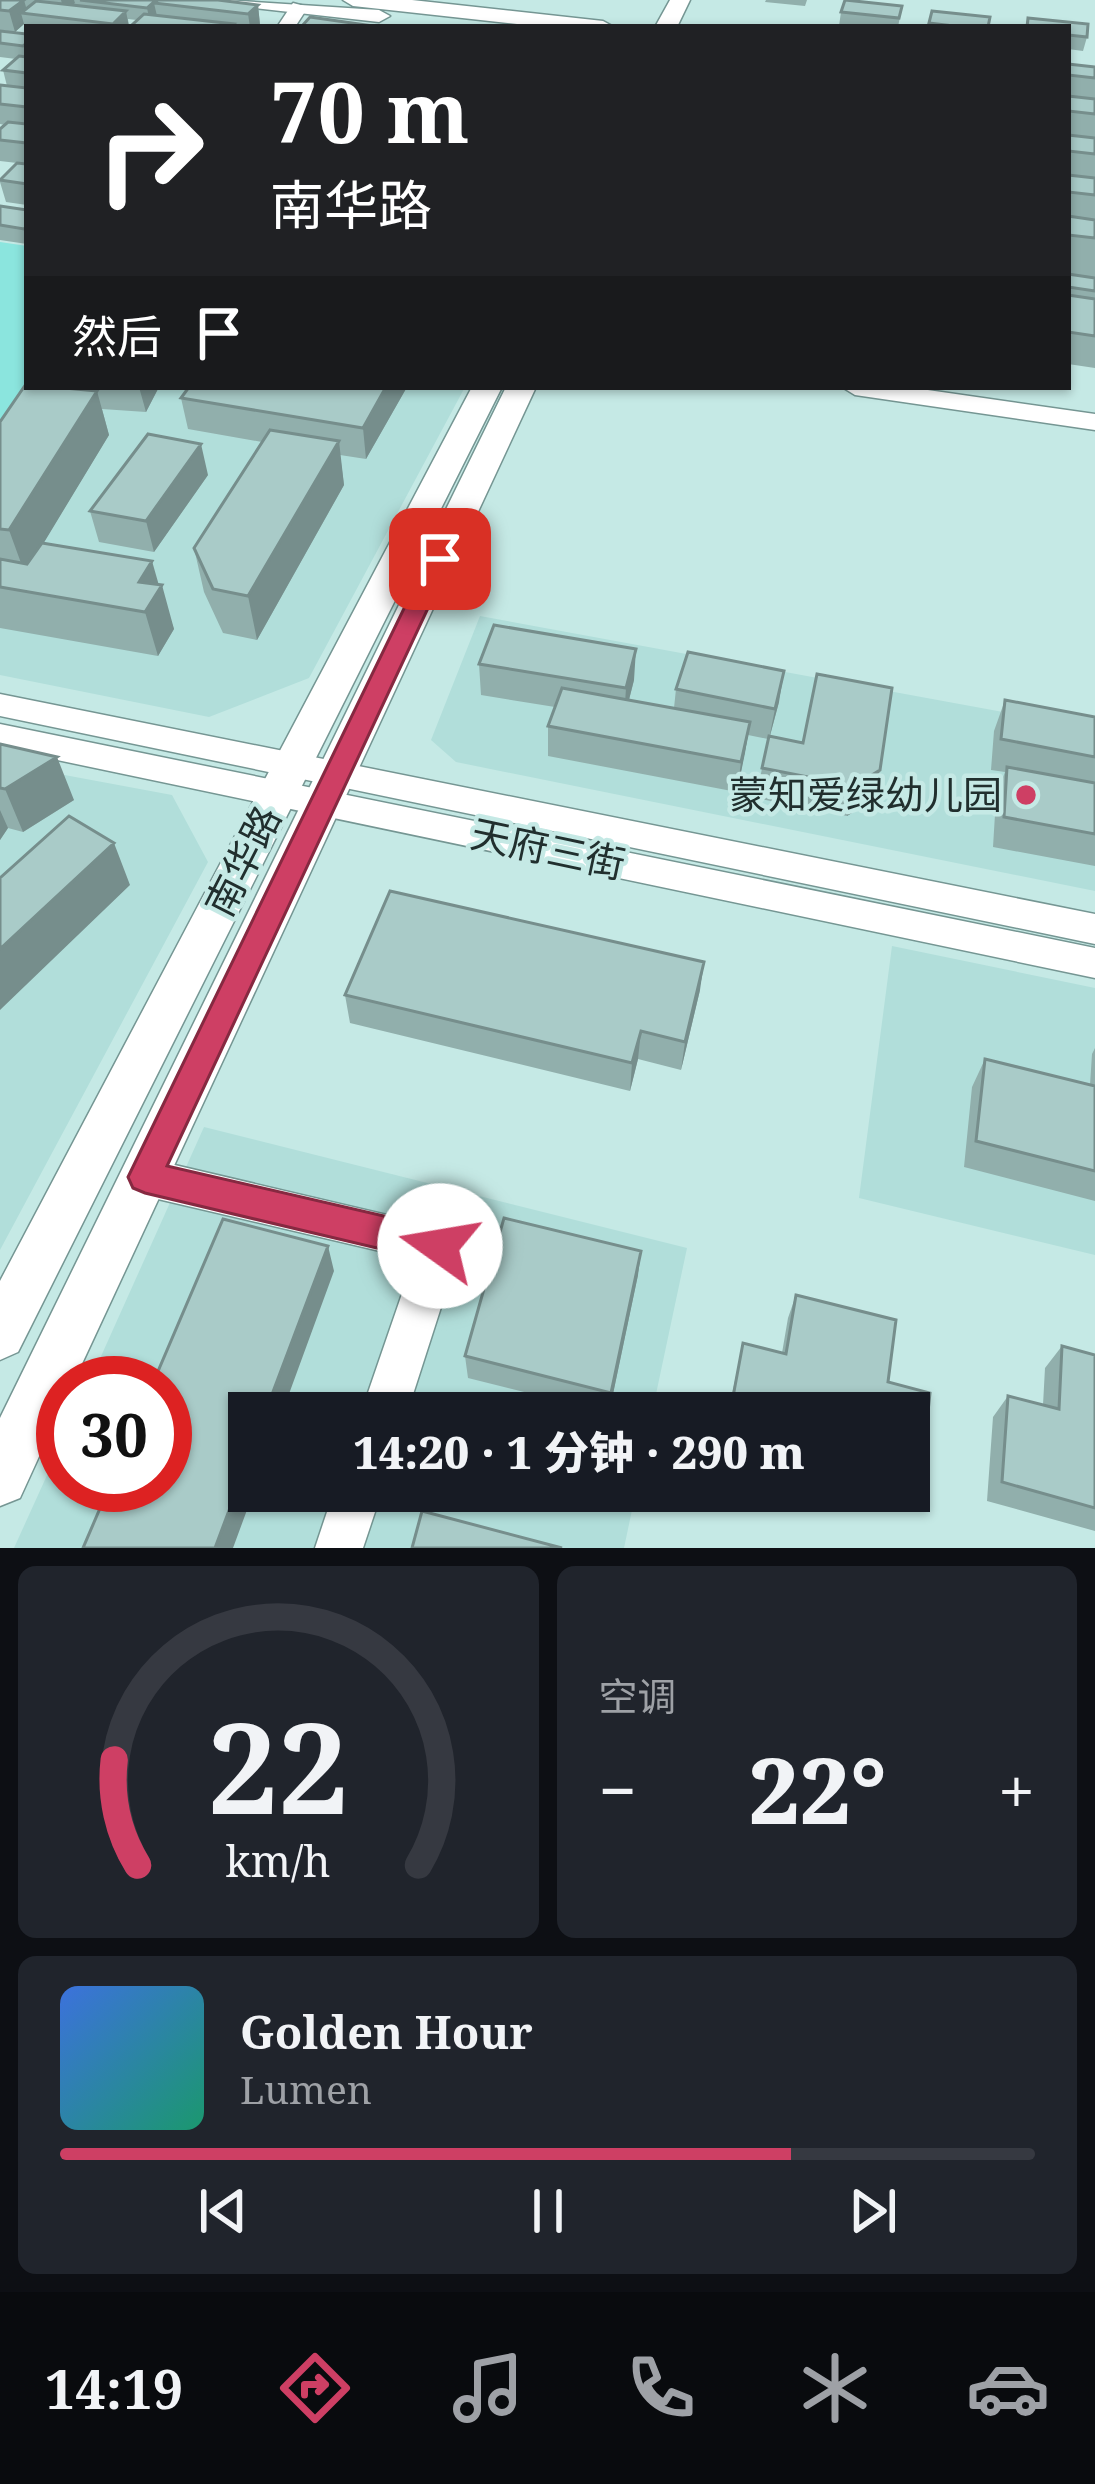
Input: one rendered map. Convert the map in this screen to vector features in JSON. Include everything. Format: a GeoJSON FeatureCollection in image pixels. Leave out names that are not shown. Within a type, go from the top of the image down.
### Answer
{"type":"FeatureCollection","features":[{"type":"Feature","properties":{"kind":"main road"},"geometry":{"type":"LineString","coordinates":[[235,0],[455,24]]}},
{"type":"Feature","properties":{"kind":"main road"},"geometry":{"type":"LineString","coordinates":[[353,0],[575,24]]}},
{"type":"Feature","properties":{"kind":"main road","name":"南华路"},"geometry":{"type":"LineString","coordinates":[[0,1334],[485,390]]}},
{"type":"Feature","properties":{"kind":"main road","name":"南华路"},"geometry":{"type":"LineString","coordinates":[[0,1478],[520,390]]}},
{"type":"Feature","properties":{"kind":"street"},"geometry":{"type":"LineString","coordinates":[[288,24],[299,7]]}},
{"type":"Feature","properties":{"kind":"street"},"geometry":{"type":"LineString","coordinates":[[876,390],[1095,422]]}},
{"type":"Feature","properties":{"kind":"street","name":"天府三街"},"geometry":{"type":"LineString","coordinates":[[0,705],[286,779],[1095,963]]}},
{"type":"Feature","properties":{"kind":"street","name":"天府三街"},"geometry":{"type":"LineString","coordinates":[[0,736],[286,779]]}},
{"type":"Feature","properties":{"kind":"street","name":"天府三街"},"geometry":{"type":"LineString","coordinates":[[332,789],[1095,928]]}},
{"type":"Feature","properties":{"kind":"street"},"geometry":{"type":"LineString","coordinates":[[145,1177],[440,1246],[391,1392]]}},
{"type":"Feature","properties":{"kind":"street"},"geometry":{"type":"LineString","coordinates":[[339,1548],[351,1512]]}},
{"type":"Feature","properties":{"kind":"shaded area"},"geometry":{"type":"Polygon","coordinates":[[[0,242],[24,246],[25,390],[0,435],[0,242]]]}},
{"type":"Feature","properties":{"kind":"shaded area"},"geometry":{"type":"Polygon","coordinates":[[[31,390],[463,390],[309,678],[209,717],[0,675],[0,435],[31,390]]]}},
{"type":"Feature","properties":{"kind":"shaded area"},"geometry":{"type":"Polygon","coordinates":[[[480,616],[1095,729],[1095,891],[456,762],[431,740],[480,616]]]}},
{"type":"Feature","properties":{"kind":"shaded area"},"geometry":{"type":"Polygon","coordinates":[[[0,763],[172,795],[208,862],[0,1250],[0,763]]]}},
{"type":"Feature","properties":{"kind":"shaded area"},"geometry":{"type":"Polygon","coordinates":[[[892,946],[1095,988],[1095,1255],[859,1198],[892,946]]]}},
{"type":"Feature","properties":{"kind":"shaded area"},"geometry":{"type":"Polygon","coordinates":[[[204,1127],[687,1248],[656,1392],[228,1392],[228,1512],[632,1512],[624,1548],[14,1548],[36,1500],[36,1512],[192,1512],[192,1356],[101,1356],[204,1127]]]}},
{"type":"Feature","properties":{"kind":"building"},"geometry":{"type":"Polygon","coordinates":[[[0,0],[24,0],[9,11],[0,10],[0,0]]]}},
{"type":"Feature","properties":{"kind":"building"},"geometry":{"type":"Polygon","coordinates":[[[80,0],[156,0],[147,8],[80,0]]]}},
{"type":"Feature","properties":{"kind":"building"},"geometry":{"type":"Polygon","coordinates":[[[845,0],[902,6],[899,18],[841,12],[845,0]]]}},
{"type":"Feature","properties":{"kind":"building"},"geometry":{"type":"Polygon","coordinates":[[[36,1],[126,11],[113,24],[21,13],[36,1]]]}},
{"type":"Feature","properties":{"kind":"building"},"geometry":{"type":"Polygon","coordinates":[[[154,3],[258,5],[248,14],[154,3]]]}},
{"type":"Feature","properties":{"kind":"building"},"geometry":{"type":"Polygon","coordinates":[[[932,11],[990,17],[989,24],[929,23],[932,11]]]}},
{"type":"Feature","properties":{"kind":"building"},"geometry":{"type":"Polygon","coordinates":[[[144,14],[234,24],[133,24],[144,14]]]}},
{"type":"Feature","properties":{"kind":"building"},"geometry":{"type":"Polygon","coordinates":[[[310,17],[359,24],[304,24],[310,17]]]}},
{"type":"Feature","properties":{"kind":"building"},"geometry":{"type":"Polygon","coordinates":[[[1028,18],[1088,24],[1087,37],[1071,35],[1071,24],[1027,24],[1028,18]]]}},
{"type":"Feature","properties":{"kind":"building"},"geometry":{"type":"Polygon","coordinates":[[[0,31],[24,34],[23,46],[0,43],[0,31]]]}},
{"type":"Feature","properties":{"kind":"building"},"geometry":{"type":"Polygon","coordinates":[[[19,56],[24,57],[24,73],[3,70],[19,56]]]}},
{"type":"Feature","properties":{"kind":"building"},"geometry":{"type":"Polygon","coordinates":[[[1071,64],[1095,67],[1095,78],[1071,75],[1071,64]]]}},
{"type":"Feature","properties":{"kind":"building"},"geometry":{"type":"Polygon","coordinates":[[[0,85],[24,88],[24,107],[0,104],[0,85]]]}},
{"type":"Feature","properties":{"kind":"building"},"geometry":{"type":"Polygon","coordinates":[[[1071,96],[1095,99],[1095,114],[1071,111],[1071,96]]]}},
{"type":"Feature","properties":{"kind":"building"},"geometry":{"type":"Polygon","coordinates":[[[8,122],[24,124],[24,143],[0,140],[0,129],[8,122]]]}},
{"type":"Feature","properties":{"kind":"building"},"geometry":{"type":"Polygon","coordinates":[[[1071,135],[1095,138],[1095,154],[1071,151],[1071,135]]]}},
{"type":"Feature","properties":{"kind":"building"},"geometry":{"type":"Polygon","coordinates":[[[17,163],[24,164],[24,184],[0,180],[17,163]]]}},
{"type":"Feature","properties":{"kind":"building"},"geometry":{"type":"Polygon","coordinates":[[[1071,175],[1095,178],[1095,195],[1071,192],[1071,175]]]}},
{"type":"Feature","properties":{"kind":"building"},"geometry":{"type":"Polygon","coordinates":[[[0,206],[24,210],[24,229],[0,225],[0,206]]]}},
{"type":"Feature","properties":{"kind":"building"},"geometry":{"type":"Polygon","coordinates":[[[1071,216],[1095,220],[1095,238],[1071,235],[1071,216]]]}},
{"type":"Feature","properties":{"kind":"building"},"geometry":{"type":"Polygon","coordinates":[[[1071,274],[1095,278],[1095,291],[1071,287],[1071,274]]]}},
{"type":"Feature","properties":{"kind":"building"},"geometry":{"type":"Polygon","coordinates":[[[1071,295],[1095,299],[1095,336],[1071,332],[1071,295]]]}},
{"type":"Feature","properties":{"kind":"building"},"geometry":{"type":"Polygon","coordinates":[[[24,387],[97,391],[9,530],[0,529],[0,422],[24,387]]]}},
{"type":"Feature","properties":{"kind":"building"},"geometry":{"type":"Polygon","coordinates":[[[187,390],[384,390],[363,428],[181,398],[187,390]]]}},
{"type":"Feature","properties":{"kind":"building"},"geometry":{"type":"Polygon","coordinates":[[[270,430],[339,441],[248,596],[213,589],[194,548],[270,430]]]}},
{"type":"Feature","properties":{"kind":"building"},"geometry":{"type":"Polygon","coordinates":[[[148,434],[201,444],[146,521],[90,511],[148,434]]]}},
{"type":"Feature","properties":{"kind":"building"},"geometry":{"type":"Polygon","coordinates":[[[42,543],[152,561],[139,582],[162,585],[145,612],[0,587],[0,559],[27,564],[42,543]]]}},
{"type":"Feature","properties":{"kind":"building"},"geometry":{"type":"Polygon","coordinates":[[[494,625],[636,649],[626,688],[479,664],[494,625]]]}},
{"type":"Feature","properties":{"kind":"building"},"geometry":{"type":"Polygon","coordinates":[[[688,652],[784,671],[775,709],[676,689],[688,652]]]}},
{"type":"Feature","properties":{"kind":"building"},"geometry":{"type":"Polygon","coordinates":[[[817,674],[892,688],[880,770],[854,786],[762,768],[769,736],[803,743],[817,674]]]}},
{"type":"Feature","properties":{"kind":"building"},"geometry":{"type":"Polygon","coordinates":[[[562,688],[750,722],[741,762],[548,726],[562,688]]]}},
{"type":"Feature","properties":{"kind":"building"},"geometry":{"type":"Polygon","coordinates":[[[1005,700],[1095,717],[1095,757],[1001,739],[1005,700]]]}},
{"type":"Feature","properties":{"kind":"building"},"geometry":{"type":"Polygon","coordinates":[[[0,744],[57,757],[0,788],[0,744]]]}},
{"type":"Feature","properties":{"kind":"building"},"geometry":{"type":"Polygon","coordinates":[[[1007,767],[1095,783],[1095,834],[1004,817],[1007,767]]]}},
{"type":"Feature","properties":{"kind":"building"},"geometry":{"type":"Polygon","coordinates":[[[69,816],[114,843],[0,949],[0,878],[69,816]]]}},
{"type":"Feature","properties":{"kind":"building"},"geometry":{"type":"Polygon","coordinates":[[[390,891],[704,962],[685,1042],[641,1031],[632,1063],[345,995],[390,891]]]}},
{"type":"Feature","properties":{"kind":"building"},"geometry":{"type":"Polygon","coordinates":[[[985,1059],[1095,1086],[1095,1171],[976,1141],[985,1059]]]}},
{"type":"Feature","properties":{"kind":"building"},"geometry":{"type":"Polygon","coordinates":[[[504,1218],[641,1251],[611,1392],[465,1356],[504,1218]]]}},
{"type":"Feature","properties":{"kind":"building"},"geometry":{"type":"Polygon","coordinates":[[[223,1219],[328,1246],[273,1392],[228,1392],[228,1512],[215,1548],[83,1548],[98,1512],[192,1512],[192,1356],[165,1356],[223,1219]]]}},
{"type":"Feature","properties":{"kind":"building"},"geometry":{"type":"Polygon","coordinates":[[[796,1295],[896,1320],[888,1382],[926,1392],[734,1392],[743,1343],[786,1354],[796,1295]]]}},
{"type":"Feature","properties":{"kind":"building"},"geometry":{"type":"Polygon","coordinates":[[[1062,1346],[1095,1355],[1095,1508],[1002,1482],[1008,1396],[1059,1409],[1062,1346]]]}},
{"type":"Feature","properties":{"kind":"building"},"geometry":{"type":"Polygon","coordinates":[[[422,1512],[426,1512],[562,1548],[412,1548],[422,1512]]]}},
{"type":"Feature","properties":{"kind":"place","name":"蒙知爱绿幼儿园"},"geometry":{"type":"Point","coordinates":[1026,795]}},
{"type":"Feature","properties":{"kind":"route"},"geometry":{"type":"LineString","coordinates":[[440,559],[145,1177],[440,1246]]}}]}
